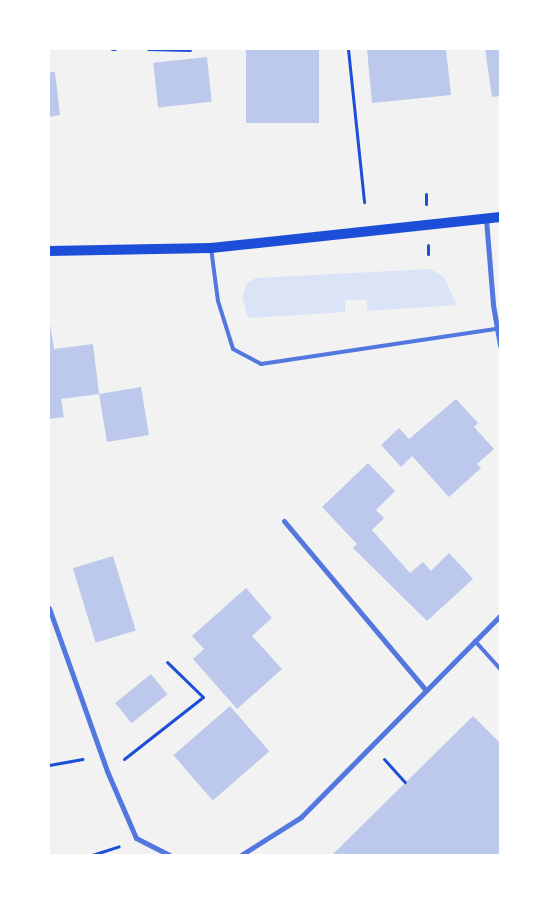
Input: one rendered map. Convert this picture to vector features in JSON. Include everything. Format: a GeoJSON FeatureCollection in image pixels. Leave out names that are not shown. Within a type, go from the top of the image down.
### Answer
{"type":"FeatureCollection","features":[{"type":"Feature","properties":{"kind":"main road"},"geometry":{"type":"LineString","coordinates":[[49,251],[211,248],[500,217]]}},
{"type":"Feature","properties":{"kind":"street"},"geometry":{"type":"LineString","coordinates":[[486,218],[495,329],[500,345]]}},
{"type":"Feature","properties":{"kind":"street"},"geometry":{"type":"LineString","coordinates":[[284,521],[426,690]]}},
{"type":"Feature","properties":{"kind":"street"},"geometry":{"type":"LineString","coordinates":[[49,608],[107,771],[136,838],[170,855]]}},
{"type":"Feature","properties":{"kind":"street"},"geometry":{"type":"LineString","coordinates":[[241,855],[301,817],[500,616]]}},
{"type":"Feature","properties":{"kind":"lane"},"geometry":{"type":"LineString","coordinates":[[211,248],[218,301],[233,349],[261,364],[495,329]]}},
{"type":"Feature","properties":{"kind":"lane"},"geometry":{"type":"LineString","coordinates":[[475,642],[500,669]]}},
{"type":"Feature","properties":{"kind":"path"},"geometry":{"type":"LineString","coordinates":[[148,49],[190,50]]}},
{"type":"Feature","properties":{"kind":"path"},"geometry":{"type":"LineString","coordinates":[[348,49],[364,202]]}},
{"type":"Feature","properties":{"kind":"path"},"geometry":{"type":"LineString","coordinates":[[107,771],[203,697],[167,662]]}},
{"type":"Feature","properties":{"kind":"path"},"geometry":{"type":"LineString","coordinates":[[371,745],[406,782]]}},
{"type":"Feature","properties":{"kind":"path"},"geometry":{"type":"LineString","coordinates":[[49,765],[102,755]]}},
{"type":"Feature","properties":{"kind":"path"},"geometry":{"type":"LineString","coordinates":[[92,855],[136,838]]}},
{"type":"Feature","properties":{"kind":"shaded area"},"geometry":{"type":"Polygon","coordinates":[[[430,269],[444,277],[457,305],[367,311],[367,300],[345,300],[345,312],[248,318],[242,297],[247,283],[256,278],[430,269]]]}},
{"type":"Feature","properties":{"kind":"building"},"geometry":{"type":"Polygon","coordinates":[[[246,49],[319,49],[319,123],[246,123],[246,49]]]}},
{"type":"Feature","properties":{"kind":"building"},"geometry":{"type":"Polygon","coordinates":[[[367,49],[446,49],[451,95],[372,103],[367,49]]]}},
{"type":"Feature","properties":{"kind":"building"},"geometry":{"type":"Polygon","coordinates":[[[485,49],[500,49],[500,96],[492,97],[485,49]]]}},
{"type":"Feature","properties":{"kind":"building"},"geometry":{"type":"Polygon","coordinates":[[[207,57],[212,102],[158,107],[153,63],[207,57]]]}},
{"type":"Feature","properties":{"kind":"building"},"geometry":{"type":"Polygon","coordinates":[[[49,72],[55,72],[60,115],[49,117],[49,72]]]}},
{"type":"Feature","properties":{"kind":"building"},"geometry":{"type":"Polygon","coordinates":[[[49,318],[54,349],[93,344],[99,394],[61,399],[64,417],[49,419],[49,318]]]}},
{"type":"Feature","properties":{"kind":"building"},"geometry":{"type":"Polygon","coordinates":[[[141,387],[149,435],[107,442],[99,394],[141,387]]]}},
{"type":"Feature","properties":{"kind":"building"},"geometry":{"type":"Polygon","coordinates":[[[456,399],[478,423],[474,427],[494,449],[477,464],[481,468],[449,497],[412,456],[401,467],[381,445],[399,428],[409,439],[456,399]]]}},
{"type":"Feature","properties":{"kind":"building"},"geometry":{"type":"Polygon","coordinates":[[[368,463],[395,491],[376,510],[384,518],[372,530],[410,573],[423,562],[431,571],[449,553],[473,579],[427,621],[353,548],[357,544],[322,507],[368,463]]]}},
{"type":"Feature","properties":{"kind":"building"},"geometry":{"type":"Polygon","coordinates":[[[113,556],[136,631],[96,643],[73,568],[113,556]]]}},
{"type":"Feature","properties":{"kind":"building"},"geometry":{"type":"Polygon","coordinates":[[[246,588],[272,618],[252,636],[282,669],[237,709],[193,659],[204,649],[192,636],[246,588]]]}},
{"type":"Feature","properties":{"kind":"building"},"geometry":{"type":"Polygon","coordinates":[[[151,674],[167,694],[132,723],[115,703],[151,674]]]}},
{"type":"Feature","properties":{"kind":"building"},"geometry":{"type":"Polygon","coordinates":[[[230,706],[269,751],[213,800],[173,755],[230,706]]]}},
{"type":"Feature","properties":{"kind":"building"},"geometry":{"type":"Polygon","coordinates":[[[473,716],[500,743],[500,855],[332,855],[473,716]]]}}]}
